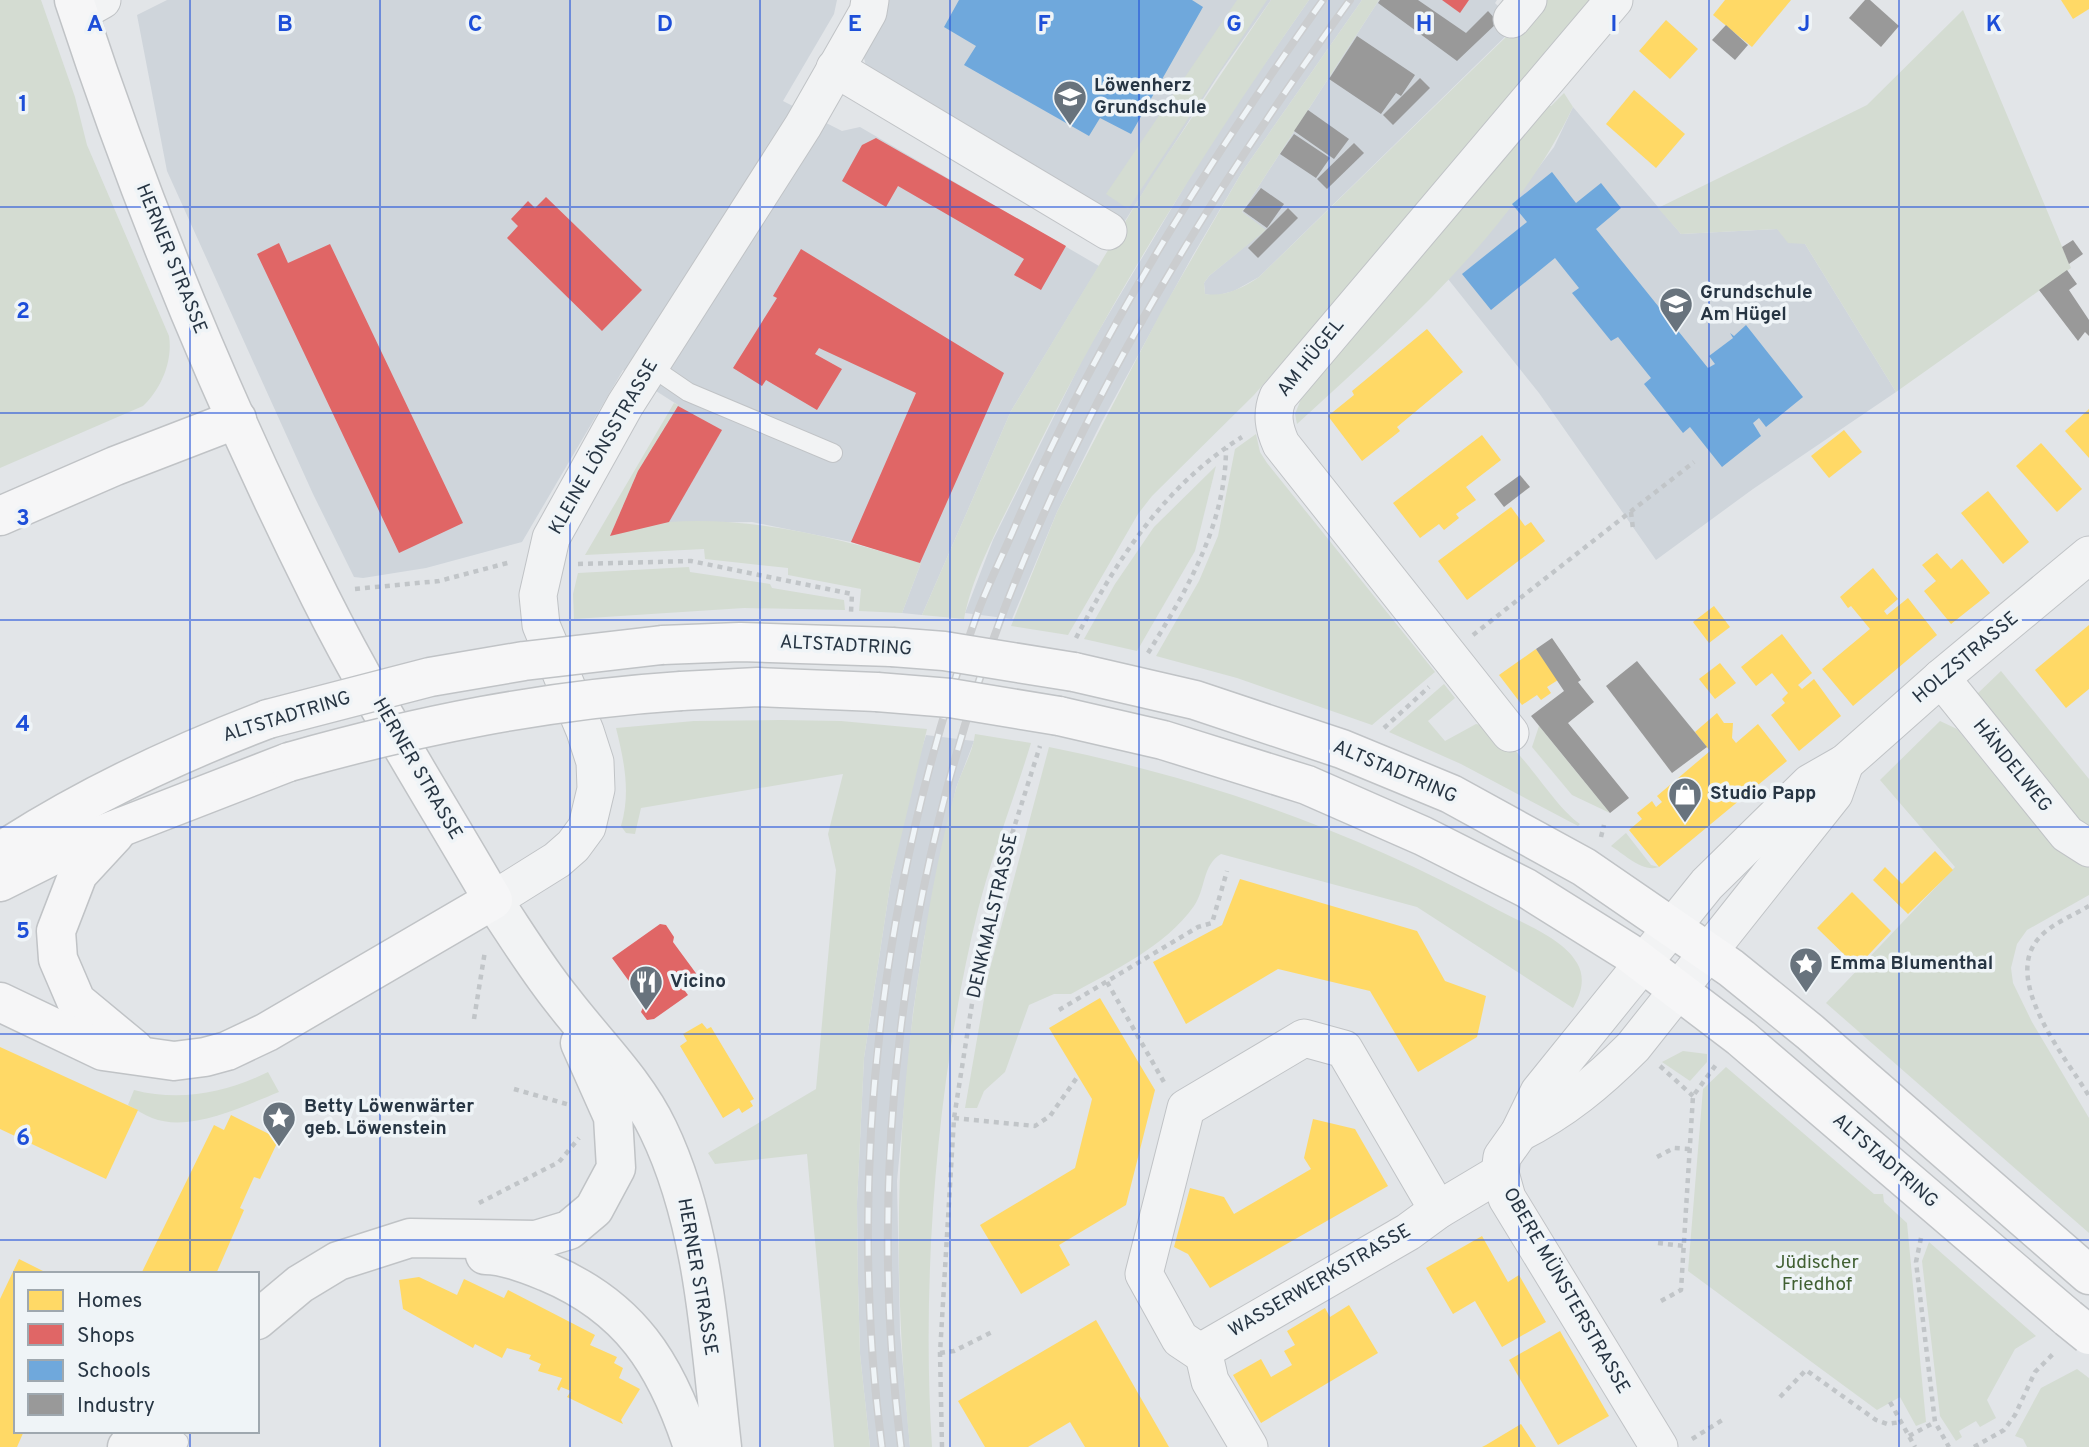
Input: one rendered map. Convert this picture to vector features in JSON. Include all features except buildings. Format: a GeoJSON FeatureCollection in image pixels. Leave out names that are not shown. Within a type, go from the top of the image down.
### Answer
{"type":"FeatureCollection","features":[{"type":"Feature","properties":{"kind":"main road","name":"HERNER STRASSE"},"geometry":{"type":"LineString","coordinates":[[85,4],[161,241],[237,419],[321,600],[493,900]]}},
{"type":"Feature","properties":{"kind":"main road"},"geometry":{"type":"LineString","coordinates":[[0,516],[115,466],[237,419]]}},
{"type":"Feature","properties":{"kind":"main road","name":"ALTSTADTRING"},"geometry":{"type":"LineString","coordinates":[[0,852],[62,812],[193,748],[268,719],[430,677],[524,661],[662,645],[740,642],[892,647],[1074,658],[1259,720],[1451,794],[1584,867],[1709,953],[1810,1032],[2089,1275]]}},
{"type":"Feature","properties":{"kind":"main road","name":"ALTSTADTRING"},"geometry":{"type":"LineString","coordinates":[[0,882],[70,847],[289,762],[431,724],[518,707],[599,696],[758,687],[877,692],[950,698],[1050,731],[1163,740],[1307,785],[1423,836],[1526,887],[1643,964],[1741,1038],[2074,1333]]}},
{"type":"Feature","properties":{"kind":"main road"},"geometry":{"type":"LineString","coordinates":[[0,832],[62,812]]}},
{"type":"Feature","properties":{"kind":"main road"},"geometry":{"type":"LineString","coordinates":[[124,826],[78,874],[56,930],[58,959],[76,1001],[140,1056]]}},
{"type":"Feature","properties":{"kind":"main road"},"geometry":{"type":"LineString","coordinates":[[0,1002],[103,1051],[174,1061],[227,1051],[493,900]]}},
{"type":"Feature","properties":{"kind":"street","name":"KLEINE LÖNSSTRASSE"},"geometry":{"type":"LineString","coordinates":[[493,900],[557,860],[573,846],[587,827],[596,789],[594,762],[586,731],[541,625],[538,595],[551,538],[650,366],[803,125],[868,12],[870,0]]}},
{"type":"Feature","properties":{"kind":"street","name":"AM HÜGEL"},"geometry":{"type":"LineString","coordinates":[[1510,733],[1281,444],[1275,432],[1274,407],[1278,397],[1383,271],[1614,0]]}},
{"type":"Feature","properties":{"kind":"street"},"geometry":{"type":"LineString","coordinates":[[835,68],[1108,231]]}},
{"type":"Feature","properties":{"kind":"street","name":"HOLZSTRASSE"},"geometry":{"type":"LineString","coordinates":[[1671,928],[1707,884],[1790,800],[1810,783],[1846,763],[1941,678],[2089,555]]}},
{"type":"Feature","properties":{"kind":"street","name":"HÄNDELWEG"},"geometry":{"type":"LineString","coordinates":[[1941,678],[2067,834],[2089,848]]}},
{"type":"Feature","properties":{"kind":"street","name":"HOLZSTRASSE"},"geometry":{"type":"LineString","coordinates":[[1709,953],[1773,867],[1834,794],[1846,763]]}},
{"type":"Feature","properties":{"kind":"street","name":"HERNER STRASSE"},"geometry":{"type":"LineString","coordinates":[[493,900],[561,1000],[629,1082],[658,1129],[679,1182],[706,1311],[722,1447]]}},
{"type":"Feature","properties":{"kind":"street"},"geometry":{"type":"LineString","coordinates":[[1643,964],[1671,928]]}},
{"type":"Feature","properties":{"kind":"street"},"geometry":{"type":"LineString","coordinates":[[1519,1133],[1557,1114],[1604,1077],[1633,1047],[1709,953]]}},
{"type":"Feature","properties":{"kind":"street","name":"OBERE MÜNSTERSTRASSE"},"geometry":{"type":"LineString","coordinates":[[1643,964],[1539,1092],[1519,1133],[1502,1157],[1500,1173],[1507,1198],[1674,1444]]}},
{"type":"Feature","properties":{"kind":"street"},"geometry":{"type":"LineString","coordinates":[[259,1318],[300,1284],[338,1261],[410,1238],[473,1224],[536,1240],[569,1230],[594,1209],[616,1168],[606,1115],[561,1000]]}},
{"type":"Feature","properties":{"kind":"street"},"geometry":{"type":"LineString","coordinates":[[1250,1447],[1210,1381],[1204,1355],[1180,1339],[1144,1274],[1186,1108],[1304,1038],[1344,1049],[1438,1210]]}},
{"type":"Feature","properties":{"kind":"street","name":"WASSERWERKSTRASSE"},"geometry":{"type":"LineString","coordinates":[[1204,1355],[1218,1340],[1408,1232],[1438,1210],[1500,1173]]}},
{"type":"Feature","properties":{"kind":"street"},"geometry":{"type":"LineString","coordinates":[[259,1337],[299,1302],[351,1272],[413,1256],[473,1224]]}},
{"type":"Feature","properties":{"kind":"street"},"geometry":{"type":"LineString","coordinates":[[376,1249],[413,1256],[491,1255],[533,1266],[586,1291],[616,1311],[644,1343],[669,1382],[693,1447]]}},
{"type":"Feature","properties":{"kind":"street"},"geometry":{"type":"LineString","coordinates":[[127,1447],[174,1440]]}},
{"type":"Feature","properties":{"kind":"lane"},"geometry":{"type":"LineString","coordinates":[[650,366],[688,393],[833,453]]}},
{"type":"Feature","properties":{"kind":"path"},"geometry":{"type":"LineString","coordinates":[[1074,658],[1112,573],[1152,515],[1187,476],[1226,447],[1220,498],[1207,544],[1180,603],[1144,659]]}},
{"type":"Feature","properties":{"kind":"path"},"geometry":{"type":"LineString","coordinates":[[1378,737],[1387,724],[1452,660],[1694,462]]}},
{"type":"Feature","properties":{"kind":"path"},"geometry":{"type":"LineString","coordinates":[[1631,511],[1633,529]]}},
{"type":"Feature","properties":{"kind":"path"},"geometry":{"type":"LineString","coordinates":[[592,564],[691,561],[852,594]]}},
{"type":"Feature","properties":{"kind":"path"},"geometry":{"type":"LineString","coordinates":[[363,586],[439,581],[512,562]]}},
{"type":"Feature","properties":{"kind":"path","name":"DENKMALSTRASSE"},"geometry":{"type":"LineString","coordinates":[[942,1447],[940,1353],[954,1118],[974,991],[998,877],[1050,731]]}},
{"type":"Feature","properties":{"kind":"path"},"geometry":{"type":"LineString","coordinates":[[1602,836],[1604,825]]}},
{"type":"Feature","properties":{"kind":"path"},"geometry":{"type":"LineString","coordinates":[[1059,1010],[1198,927],[1212,923],[1227,871]]}},
{"type":"Feature","properties":{"kind":"path"},"geometry":{"type":"LineString","coordinates":[[474,1019],[493,900]]}},
{"type":"Feature","properties":{"kind":"path"},"geometry":{"type":"LineString","coordinates":[[2089,906],[2041,935],[2030,949],[2026,976],[2031,1000],[2089,1096]]}},
{"type":"Feature","properties":{"kind":"path"},"geometry":{"type":"LineString","coordinates":[[1107,982],[1174,1100],[1186,1108]]}},
{"type":"Feature","properties":{"kind":"path"},"geometry":{"type":"LineString","coordinates":[[1661,1301],[1681,1290],[1693,1096],[1721,1057],[1741,1038]]}},
{"type":"Feature","properties":{"kind":"path"},"geometry":{"type":"LineString","coordinates":[[1653,1060],[1693,1096]]}},
{"type":"Feature","properties":{"kind":"path"},"geometry":{"type":"LineString","coordinates":[[954,1118],[1035,1126],[1050,1116],[1078,1076]]}},
{"type":"Feature","properties":{"kind":"path"},"geometry":{"type":"LineString","coordinates":[[473,1224],[559,1163],[606,1115],[514,1089]]}},
{"type":"Feature","properties":{"kind":"path"},"geometry":{"type":"LineString","coordinates":[[1657,1157],[1674,1147],[1690,1149]]}},
{"type":"Feature","properties":{"kind":"path"},"geometry":{"type":"LineString","coordinates":[[1927,1228],[1919,1242],[1916,1262],[1935,1422],[1949,1447]]}},
{"type":"Feature","properties":{"kind":"path"},"geometry":{"type":"LineString","coordinates":[[1658,1243],[1684,1246]]}},
{"type":"Feature","properties":{"kind":"path"},"geometry":{"type":"LineString","coordinates":[[940,1353],[954,1351],[994,1331]]}},
{"type":"Feature","properties":{"kind":"path"},"geometry":{"type":"LineString","coordinates":[[1974,1447],[2004,1430],[2035,1372],[2074,1333]]}},
{"type":"Feature","properties":{"kind":"path"},"geometry":{"type":"LineString","coordinates":[[1780,1397],[1806,1370],[1876,1420],[1887,1424],[1901,1422]]}},
{"type":"Feature","properties":{"kind":"path"},"geometry":{"type":"LineString","coordinates":[[1890,1402],[1915,1447]]}},
{"type":"Feature","properties":{"kind":"path"},"geometry":{"type":"LineString","coordinates":[[1674,1444],[1724,1419]]}},
{"type":"Feature","properties":{"kind":"path"},"geometry":{"type":"LineString","coordinates":[[1909,1436],[1935,1422]]}},
{"type":"Feature","properties":{"kind":"shaded area"},"geometry":{"type":"Polygon","coordinates":[[[167,0],[837,0],[834,14],[783,101],[842,131],[860,127],[1099,266],[1011,411],[922,615],[902,613],[921,563],[851,542],[752,522],[664,523],[610,536],[638,471],[678,405],[623,370],[522,542],[426,568],[363,578],[354,577],[313,494],[167,171],[137,15],[167,0]]]}},
{"type":"Feature","properties":{"kind":"shaded area","name":"Löwenherz Grundschule"},"geometry":{"type":"Polygon","coordinates":[[[884,0],[1271,0],[1219,74],[1123,224],[867,70],[862,50],[884,0]]]}},
{"type":"Feature","properties":{"kind":"shaded area"},"geometry":{"type":"Polygon","coordinates":[[[1309,0],[1362,0],[1242,172],[1193,255],[1101,423],[1057,512],[1012,619],[965,613],[993,540],[1085,354],[1215,135],[1309,0]]]}},
{"type":"Feature","properties":{"kind":"shaded area"},"geometry":{"type":"Polygon","coordinates":[[[1379,0],[1497,0],[1495,3],[1517,25],[1259,277],[1234,291],[1215,296],[1205,294],[1204,283],[1209,276],[1265,230],[1242,212],[1379,0]]]}},
{"type":"Feature","properties":{"kind":"shaded area","name":"Grundschule Am Hügel"},"geometry":{"type":"Polygon","coordinates":[[[1573,107],[1681,234],[1777,229],[1805,244],[1896,392],[1753,489],[1656,560],[1539,393],[1448,279],[1490,232],[1554,147],[1573,107]]]}},
{"type":"Feature","properties":{"kind":"shaded area"},"geometry":{"type":"Polygon","coordinates":[[[926,735],[974,741],[956,788],[924,939],[913,1012],[897,1181],[900,1333],[910,1447],[870,1447],[860,1354],[858,1282],[857,1203],[864,1058],[891,879],[914,774],[926,735]]]}},
{"type":"Feature","properties":{"kind":"green space"},"geometry":{"type":"Polygon","coordinates":[[[0,0],[41,0],[75,97],[87,145],[169,336],[170,345],[164,374],[143,406],[0,468],[0,0]]]}},
{"type":"Feature","properties":{"kind":"green space"},"geometry":{"type":"Polygon","coordinates":[[[1237,0],[1267,0],[1128,209],[1106,194],[1237,0]]]}},
{"type":"Feature","properties":{"kind":"green space"},"geometry":{"type":"Polygon","coordinates":[[[1271,0],[1309,0],[1194,172],[1088,350],[990,544],[974,582],[964,619],[922,615],[1011,411],[1154,174],[1271,0]]]}},
{"type":"Feature","properties":{"kind":"green space"},"geometry":{"type":"Polygon","coordinates":[[[1362,0],[1379,0],[1242,212],[1266,230],[1209,276],[1204,283],[1205,294],[1234,291],[1259,277],[1544,0],[1600,0],[1254,395],[1152,496],[1138,514],[1068,635],[1011,626],[1057,512],[1161,312],[1242,172],[1362,0]]]}},
{"type":"Feature","properties":{"kind":"green space"},"geometry":{"type":"Polygon","coordinates":[[[1963,10],[2071,268],[1896,392],[1805,244],[1788,243],[1777,229],[1681,234],[1658,208],[1867,105],[1963,10]]]}},
{"type":"Feature","properties":{"kind":"green space"},"geometry":{"type":"Polygon","coordinates":[[[1564,93],[1573,107],[1548,153],[1486,238],[1413,316],[1297,424],[1295,414],[1303,394],[1394,290],[1394,279],[1546,106],[1551,106],[1564,93]]]}},
{"type":"Feature","properties":{"kind":"green space"},"geometry":{"type":"Polygon","coordinates":[[[674,403],[678,405],[638,471],[610,536],[668,522],[733,522],[796,531],[859,545],[921,563],[902,613],[859,611],[861,589],[788,575],[788,568],[705,559],[704,549],[585,555],[674,403]]]}},
{"type":"Feature","properties":{"kind":"green space"},"geometry":{"type":"Polygon","coordinates":[[[1256,434],[1260,452],[1267,463],[1435,672],[1372,725],[1237,678],[1156,656],[1199,581],[1218,536],[1235,449],[1256,434]]]}},
{"type":"Feature","properties":{"kind":"green space"},"geometry":{"type":"Polygon","coordinates":[[[1216,466],[1195,551],[1137,651],[1084,639],[1115,584],[1154,527],[1216,466]]]}},
{"type":"Feature","properties":{"kind":"green space"},"geometry":{"type":"Polygon","coordinates":[[[689,567],[690,572],[770,584],[772,588],[844,600],[845,610],[744,608],[574,619],[573,594],[578,573],[689,567]]]}},
{"type":"Feature","properties":{"kind":"green space"},"geometry":{"type":"Polygon","coordinates":[[[2001,671],[2089,779],[2089,833],[1976,695],[2001,671]]]}},
{"type":"Feature","properties":{"kind":"green space"},"geometry":{"type":"Polygon","coordinates":[[[1444,684],[1455,698],[1428,721],[1445,741],[1476,724],[1490,729],[1517,752],[1555,800],[1580,824],[1578,826],[1461,764],[1389,732],[1444,684]]]}},
{"type":"Feature","properties":{"kind":"green space"},"geometry":{"type":"Polygon","coordinates":[[[694,721],[841,721],[927,729],[891,879],[864,1058],[857,1203],[858,1282],[860,1354],[870,1447],[834,1447],[807,1154],[715,1164],[708,1153],[816,1089],[836,870],[828,834],[843,774],[641,808],[635,834],[626,833],[621,826],[626,789],[616,728],[694,721]]]}},
{"type":"Feature","properties":{"kind":"green space"},"geometry":{"type":"Polygon","coordinates":[[[1940,721],[1957,729],[2054,847],[2089,867],[2089,895],[2027,930],[2017,944],[2011,968],[2013,983],[2032,1022],[2089,1118],[2089,1233],[1826,1003],[1955,867],[1880,780],[1940,721]]]}},
{"type":"Feature","properties":{"kind":"green space"},"geometry":{"type":"Polygon","coordinates":[[[1539,726],[1610,813],[1572,795],[1532,747],[1539,726]]]}},
{"type":"Feature","properties":{"kind":"green space"},"geometry":{"type":"Polygon","coordinates":[[[975,734],[1031,743],[978,910],[952,1040],[931,1246],[929,1382],[932,1447],[910,1447],[904,1382],[899,1256],[899,1193],[907,1068],[914,1004],[938,864],[956,789],[975,734]]]}},
{"type":"Feature","properties":{"kind":"green space"},"geometry":{"type":"Polygon","coordinates":[[[1049,747],[1166,775],[1280,811],[1390,856],[1444,882],[1541,932],[1571,954],[1581,974],[1576,1003],[1573,1008],[1417,907],[1221,854],[1210,864],[1194,906],[1169,934],[1154,946],[1071,994],[1054,994],[1029,1005],[1005,1072],[984,1091],[977,1108],[965,1108],[988,976],[1049,747]]]}},
{"type":"Feature","properties":{"kind":"green space"},"geometry":{"type":"Polygon","coordinates":[[[1626,833],[1651,865],[1659,867],[1640,865],[1611,846],[1626,833]]]}},
{"type":"Feature","properties":{"kind":"green space"},"geometry":{"type":"Polygon","coordinates":[[[1683,1051],[1707,1054],[1707,1062],[1690,1081],[1662,1062],[1683,1051]]]}},
{"type":"Feature","properties":{"kind":"green space","name":"Jüdischer Friedhof"},"geometry":{"type":"Polygon","coordinates":[[[1726,1067],[1874,1194],[1883,1194],[1884,1202],[1907,1223],[1926,1422],[1916,1426],[1900,1397],[1877,1410],[1688,1271],[1703,1089],[1726,1067]]]}},
{"type":"Feature","properties":{"kind":"green space"},"geometry":{"type":"Polygon","coordinates":[[[268,1072],[279,1092],[217,1116],[167,1122],[149,1117],[128,1105],[134,1090],[168,1095],[202,1093],[236,1085],[268,1072]]]}},
{"type":"Feature","properties":{"kind":"green space"},"geometry":{"type":"Polygon","coordinates":[[[1929,1242],[2036,1336],[2015,1349],[1987,1400],[1996,1418],[1980,1427],[1976,1421],[1959,1431],[1962,1437],[1956,1441],[1940,1416],[1922,1261],[1929,1242]]]}},
{"type":"Feature","properties":{"kind":"green space"},"geometry":{"type":"Polygon","coordinates":[[[2077,1369],[2089,1378],[2089,1447],[2027,1447],[2023,1439],[2015,1436],[2041,1388],[2077,1369]]]}},
{"type":"Feature","properties":{"kind":"railway"},"geometry":{"type":"LineString","coordinates":[[882,1447],[872,1343],[868,1237],[871,1132],[880,1027],[896,922],[917,819],[944,717],[985,594],[1082,387],[1118,320],[1196,189],[1323,0]]}},
{"type":"Feature","properties":{"kind":"railway"},"geometry":{"type":"LineString","coordinates":[[901,1447],[891,1341],[888,1235],[891,1128],[902,1023],[918,917],[941,813],[969,711],[1004,610],[1037,529],[1114,371],[1157,294],[1250,144],[1350,0]]}},
{"type":"Feature","properties":{"kind":"place","name":"Löwenherz Grundschule"},"geometry":{"type":"Point","coordinates":[1070,127]}},
{"type":"Feature","properties":{"kind":"place","name":"Grundschule Am Hügel"},"geometry":{"type":"Point","coordinates":[1676,334]}},
{"type":"Feature","properties":{"kind":"place","name":"Studio Papp"},"geometry":{"type":"Point","coordinates":[1685,824]}},
{"type":"Feature","properties":{"kind":"place","name":"Emma Blumenthal"},"geometry":{"type":"Point","coordinates":[1806,994]}},
{"type":"Feature","properties":{"kind":"place","name":"Vicino"},"geometry":{"type":"Point","coordinates":[646,1012]}},
{"type":"Feature","properties":{"kind":"place","name":"Betty Löwenwärter geb. Löwenstein"},"geometry":{"type":"Point","coordinates":[279,1148]}}]}
